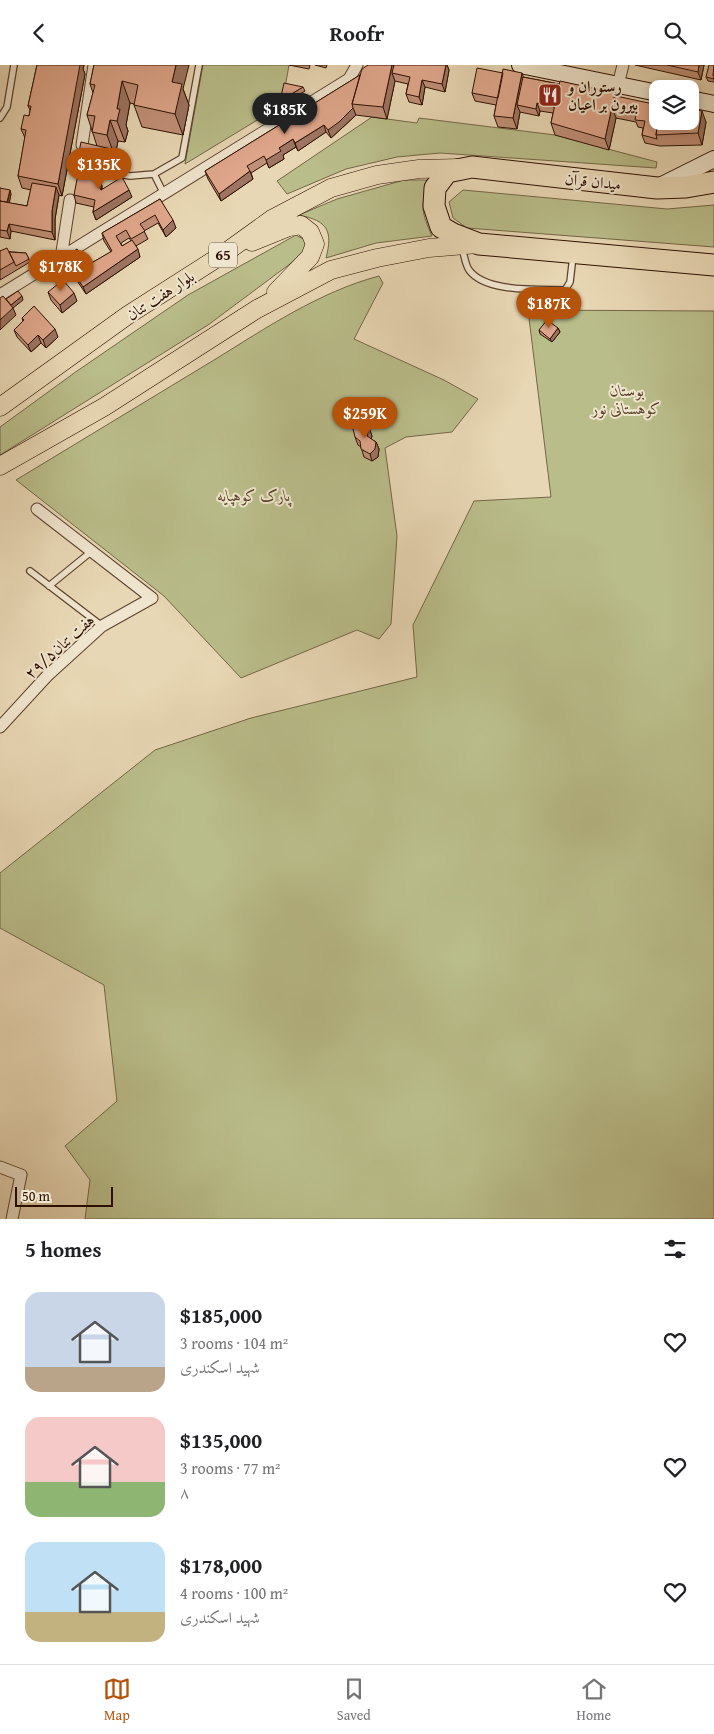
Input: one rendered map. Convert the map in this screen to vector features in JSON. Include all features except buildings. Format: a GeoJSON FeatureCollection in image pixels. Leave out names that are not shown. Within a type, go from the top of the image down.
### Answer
{"type":"FeatureCollection","features":[{"type":"Feature","properties":{"kind":"highway","name":"میدان قرآن"},"geometry":{"type":"LineString","coordinates":[[472,167],[657,188],[686,187],[714,182]]}},
{"type":"Feature","properties":{"kind":"highway","name":"65"},"geometry":{"type":"LineString","coordinates":[[472,167],[447,172],[435,188],[434,206],[441,227],[470,245],[714,265]]}},
{"type":"Feature","properties":{"kind":"main road"},"geometry":{"type":"LineString","coordinates":[[520,65],[649,91]]}},
{"type":"Feature","properties":{"kind":"main road"},"geometry":{"type":"LineString","coordinates":[[699,101],[714,104]]}},
{"type":"Feature","properties":{"kind":"main road"},"geometry":{"type":"LineString","coordinates":[[657,188],[714,159]]}},
{"type":"Feature","properties":{"kind":"main road","name":"بلوار هفت تنان"},"geometry":{"type":"LineString","coordinates":[[0,407],[128,315],[222,255],[272,219],[331,188],[377,175],[419,169],[472,167]]}},
{"type":"Feature","properties":{"kind":"main road"},"geometry":{"type":"LineString","coordinates":[[222,255],[289,227],[301,225],[310,232],[315,244],[310,257],[257,309]]}},
{"type":"Feature","properties":{"kind":"main road","name":"65"},"geometry":{"type":"LineString","coordinates":[[0,467],[104,407],[257,309],[331,269],[429,248],[470,245]]}},
{"type":"Feature","properties":{"kind":"street"},"geometry":{"type":"LineString","coordinates":[[82,145],[94,65]]}},
{"type":"Feature","properties":{"kind":"street"},"geometry":{"type":"LineString","coordinates":[[0,295],[349,79],[357,65]]}},
{"type":"Feature","properties":{"kind":"street"},"geometry":{"type":"LineString","coordinates":[[618,85],[623,65]]}},
{"type":"Feature","properties":{"kind":"street"},"geometry":{"type":"LineString","coordinates":[[61,258],[70,201]]}},
{"type":"Feature","properties":{"kind":"street","name":"۲۹/۵هفت تنان"},"geometry":{"type":"LineString","coordinates":[[0,727],[47,676],[102,626],[152,598],[37,509]]}},
{"type":"Feature","properties":{"kind":"street"},"geometry":{"type":"LineString","coordinates":[[0,1167],[21,1175],[12,1219]]}},
{"type":"Feature","properties":{"kind":"lane"},"geometry":{"type":"LineString","coordinates":[[0,118],[7,107],[14,65]]}},
{"type":"Feature","properties":{"kind":"lane"},"geometry":{"type":"LineString","coordinates":[[85,167],[130,176],[154,174],[182,158],[199,65]]}},
{"type":"Feature","properties":{"kind":"lane"},"geometry":{"type":"LineString","coordinates":[[154,174],[164,194]]}},
{"type":"Feature","properties":{"kind":"lane"},"geometry":{"type":"LineString","coordinates":[[470,245],[468,269],[478,279],[500,287],[565,290],[570,282],[574,253]]}},
{"type":"Feature","properties":{"kind":"lane"},"geometry":{"type":"LineString","coordinates":[[49,586],[92,551]]}},
{"type":"Feature","properties":{"kind":"lane"},"geometry":{"type":"LineString","coordinates":[[30,571],[102,626]]}},
{"type":"Feature","properties":{"kind":"green space"},"geometry":{"type":"Polygon","coordinates":[[[203,65],[289,65],[282,105],[185,164],[203,65]]]}},
{"type":"Feature","properties":{"kind":"green space"},"geometry":{"type":"Polygon","coordinates":[[[372,117],[417,123],[419,118],[555,135],[657,162],[656,168],[440,153],[397,157],[346,169],[287,194],[277,181],[372,117]]]}},
{"type":"Feature","properties":{"kind":"green space"},"geometry":{"type":"Polygon","coordinates":[[[404,180],[429,180],[424,195],[423,208],[432,236],[376,243],[326,258],[329,241],[326,229],[316,220],[299,215],[337,199],[404,180]]]}},
{"type":"Feature","properties":{"kind":"green space"},"geometry":{"type":"Polygon","coordinates":[[[463,190],[667,209],[714,205],[714,247],[467,228],[453,218],[449,202],[463,190]]]}},
{"type":"Feature","properties":{"kind":"green space"},"geometry":{"type":"Polygon","coordinates":[[[296,235],[305,240],[306,252],[208,325],[0,455],[0,427],[77,371],[188,295],[296,235]]]}},
{"type":"Feature","properties":{"kind":"green space","name":"پارک کوهپایه"},"geometry":{"type":"Polygon","coordinates":[[[379,276],[383,283],[354,339],[444,380],[478,399],[452,432],[406,437],[385,448],[397,536],[391,624],[379,639],[357,630],[241,678],[164,596],[16,480],[294,312],[335,291],[379,276]]]}},
{"type":"Feature","properties":{"kind":"green space","name":"بوستان کوهستانی نور"},"geometry":{"type":"Polygon","coordinates":[[[528,310],[714,311],[714,1219],[85,1219],[90,1180],[65,1146],[117,1101],[104,985],[0,928],[0,873],[155,750],[251,718],[417,677],[413,625],[474,501],[551,497],[528,310]]]}},
{"type":"Feature","properties":{"kind":"place","name":"رستوران و بیرون بر اعيان"},"geometry":{"type":"Point","coordinates":[550,95]}}]}
